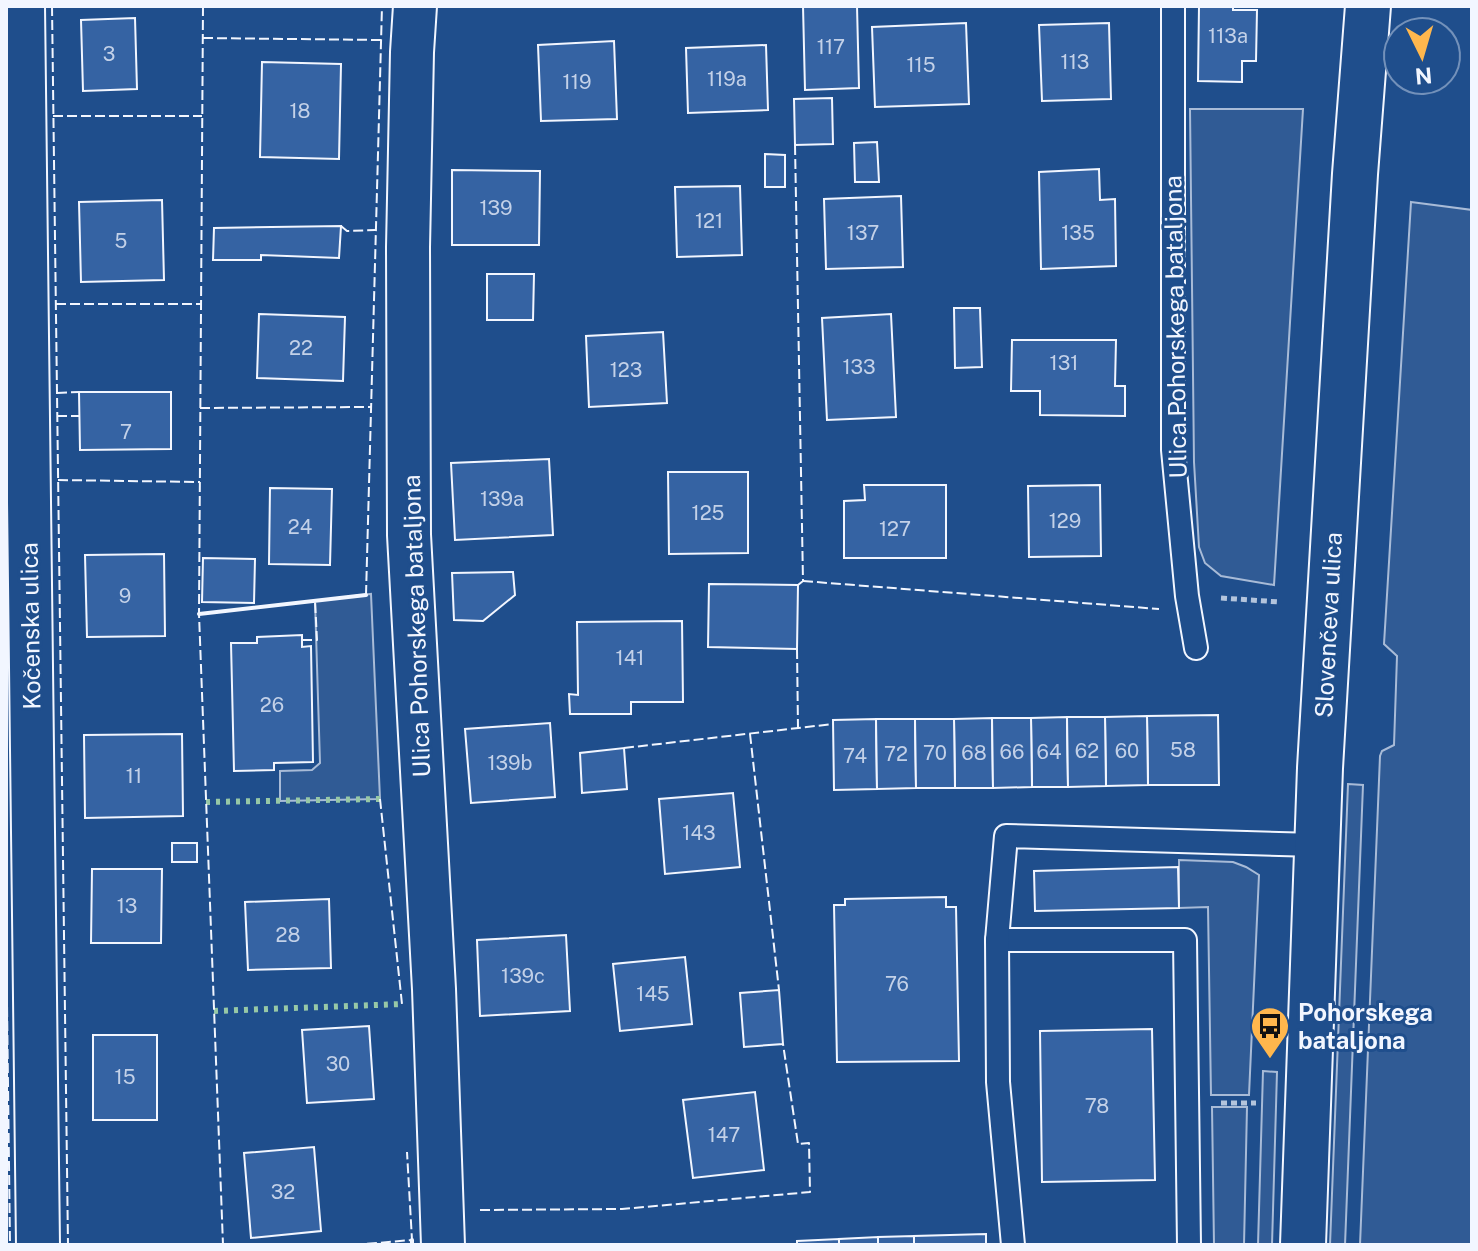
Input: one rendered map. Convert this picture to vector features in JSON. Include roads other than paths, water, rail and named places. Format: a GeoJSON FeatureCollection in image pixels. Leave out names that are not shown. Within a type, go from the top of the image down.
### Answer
{"type":"FeatureCollection","features":[{"type":"Feature","properties":{"kind":"street","name":"Kočenska ulica"},"geometry":{"type":"LineString","coordinates":[[23,6],[38,1245]]}},
{"type":"Feature","properties":{"kind":"street","name":"Ulica Pohorskega bataljona"},"geometry":{"type":"LineString","coordinates":[[415,6],[408,247],[409,535],[434,989],[443,1245]]}},
{"type":"Feature","properties":{"kind":"street","name":"Slovenčeva ulica"},"geometry":{"type":"LineString","coordinates":[[1303,1245],[1316,845],[1355,174],[1368,6]]}},
{"type":"Feature","properties":{"kind":"lane","name":"Ulica Pohorskega bataljona"},"geometry":{"type":"LineString","coordinates":[[1173,6],[1173,450],[1187,596],[1196,648]]}},
{"type":"Feature","properties":{"kind":"lane"},"geometry":{"type":"LineString","coordinates":[[1013,1245],[998,1082],[997,940],[1006,836],[1316,845]]}},
{"type":"Feature","properties":{"kind":"lane"},"geometry":{"type":"LineString","coordinates":[[997,940],[1185,940],[1189,1245]]}},
{"type":"Feature","properties":{"kind":"place","name":"Pohorskega bataljona"},"geometry":{"type":"Point","coordinates":[1270,1060]}}]}
